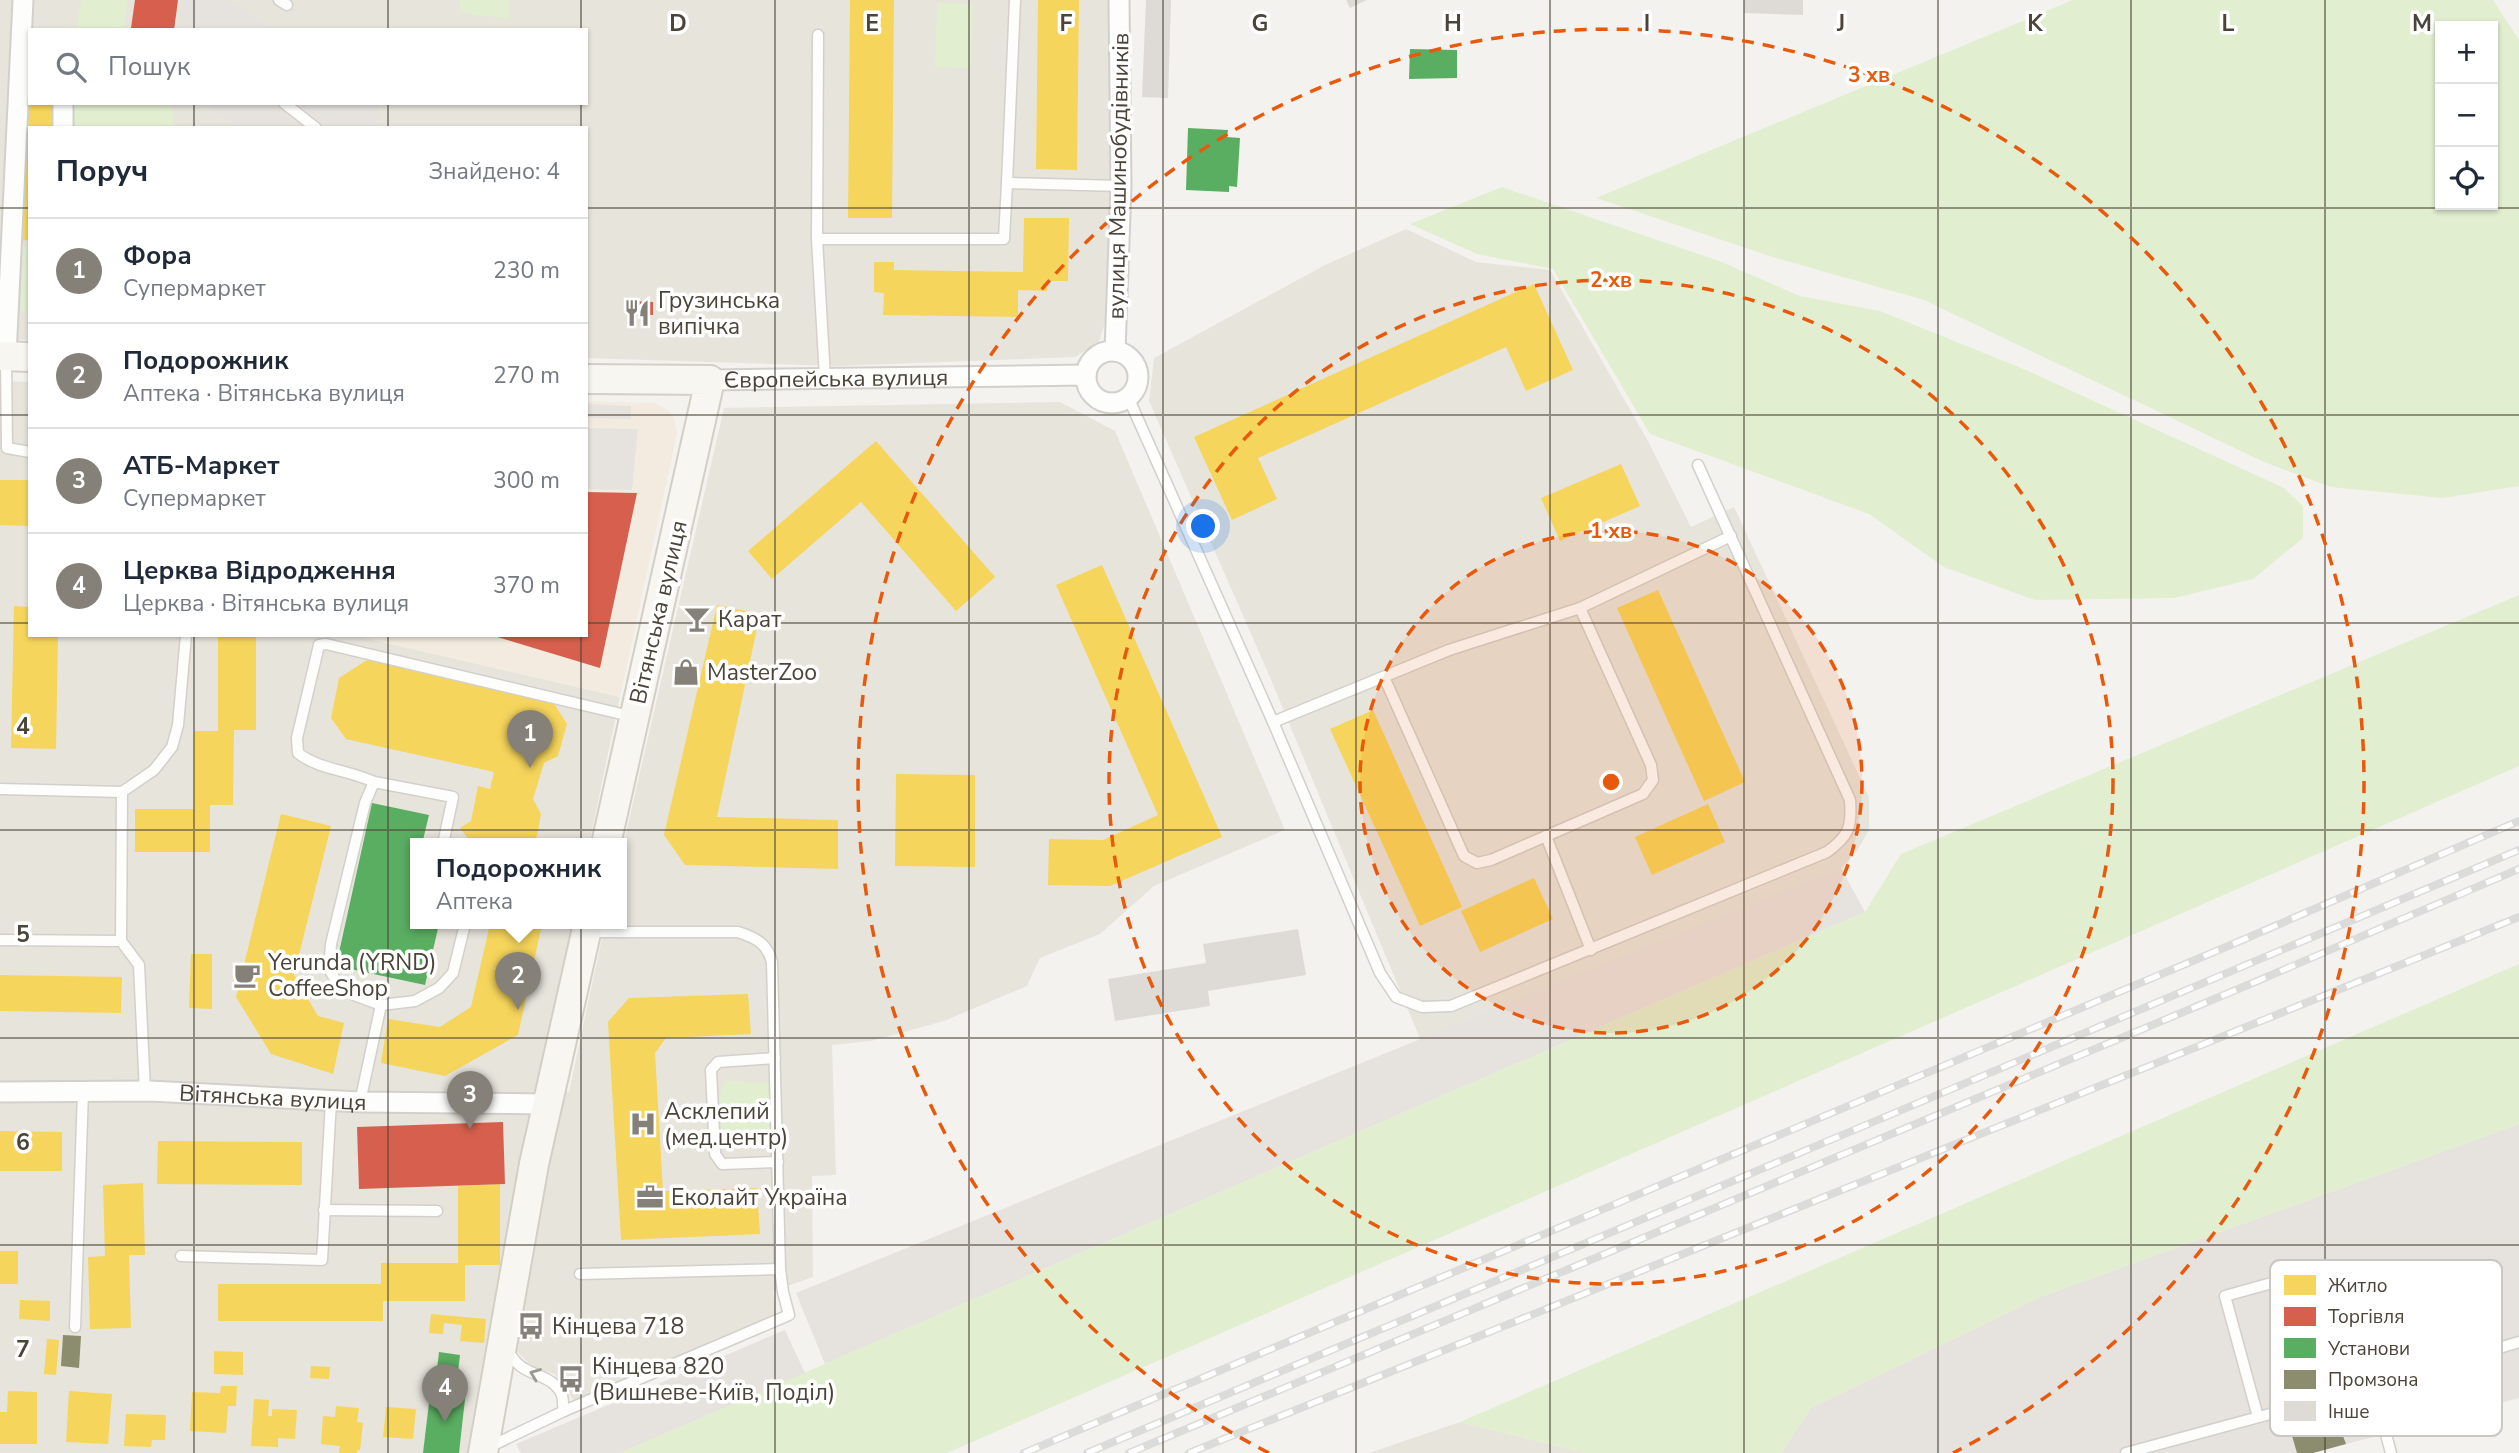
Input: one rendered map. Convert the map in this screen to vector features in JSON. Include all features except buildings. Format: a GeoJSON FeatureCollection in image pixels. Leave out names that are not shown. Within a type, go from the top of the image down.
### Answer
{"type":"FeatureCollection","features":[{"type":"Feature","properties":{"kind":"street"},"geometry":{"type":"LineString","coordinates":[[12,357],[25,60],[23,0]]}},
{"type":"Feature","properties":{"kind":"street","name":"вулиця Машинобудівників"},"geometry":{"type":"LineString","coordinates":[[1115,351],[1121,186],[1119,0]]}},
{"type":"Feature","properties":{"kind":"street"},"geometry":{"type":"LineString","coordinates":[[63,105],[63,126]]}},
{"type":"Feature","properties":{"kind":"street"},"geometry":{"type":"LineString","coordinates":[[1115,351],[1130,358],[1138,374],[1134,390],[1128,397],[1121,401],[1104,401],[1091,391],[1086,376],[1092,360],[1099,354],[1115,351]]}},
{"type":"Feature","properties":{"kind":"street","name":"Європейська вулиця"},"geometry":{"type":"LineString","coordinates":[[588,379],[1086,376]]}},
{"type":"Feature","properties":{"kind":"street","name":"Вітянська вулиця"},"geometry":{"type":"LineString","coordinates":[[607,838],[710,380]]}},
{"type":"Feature","properties":{"kind":"street"},"geometry":{"type":"LineString","coordinates":[[484,1451],[546,1104],[588,929]]}},
{"type":"Feature","properties":{"kind":"street","name":"Вітянська вулиця"},"geometry":{"type":"LineString","coordinates":[[0,1092],[145,1091],[360,1102],[546,1104]]}},
{"type":"Feature","properties":{"kind":"lane"},"geometry":{"type":"LineString","coordinates":[[817,239],[1004,239],[1015,0]]}},
{"type":"Feature","properties":{"kind":"lane"},"geometry":{"type":"LineString","coordinates":[[818,35],[817,239],[825,378]]}},
{"type":"Feature","properties":{"kind":"lane"},"geometry":{"type":"LineString","coordinates":[[287,105],[313,126]]}},
{"type":"Feature","properties":{"kind":"lane"},"geometry":{"type":"LineString","coordinates":[[1007,183],[1121,186]]}},
{"type":"Feature","properties":{"kind":"lane"},"geometry":{"type":"LineString","coordinates":[[12,357],[3,447],[28,452]]}},
{"type":"Feature","properties":{"kind":"lane"},"geometry":{"type":"LineString","coordinates":[[1128,397],[1273,722],[1380,973],[1396,997],[1422,1007],[1451,1006],[1828,852],[1842,841],[1851,821],[1850,800],[1698,465]]}},
{"type":"Feature","properties":{"kind":"lane"},"geometry":{"type":"LineString","coordinates":[[1273,722],[1449,650],[1580,608],[1731,536]]}},
{"type":"Feature","properties":{"kind":"lane"},"geometry":{"type":"LineString","coordinates":[[1384,677],[1464,856],[1476,863],[1491,860],[1643,794],[1653,780],[1651,765],[1580,608]]}},
{"type":"Feature","properties":{"kind":"lane"},"geometry":{"type":"LineString","coordinates":[[0,789],[122,792],[155,770],[172,747],[178,725],[186,637]]}},
{"type":"Feature","properties":{"kind":"lane"},"geometry":{"type":"LineString","coordinates":[[444,838],[453,797],[374,782],[307,760],[298,753],[297,738],[318,645],[326,644],[634,717]]}},
{"type":"Feature","properties":{"kind":"lane"},"geometry":{"type":"LineString","coordinates":[[374,782],[365,803],[331,944],[329,969],[339,986],[354,995],[382,1005],[415,1001],[439,988],[453,972],[464,929]]}},
{"type":"Feature","properties":{"kind":"lane"},"geometry":{"type":"LineString","coordinates":[[122,792],[121,941],[139,965],[145,1091]]}},
{"type":"Feature","properties":{"kind":"lane"},"geometry":{"type":"LineString","coordinates":[[1546,836],[1591,950]]}},
{"type":"Feature","properties":{"kind":"lane"},"geometry":{"type":"LineString","coordinates":[[484,1451],[564,1411],[789,1315],[780,1269],[772,962],[768,948],[757,938],[738,932],[626,929]]}},
{"type":"Feature","properties":{"kind":"lane"},"geometry":{"type":"LineString","coordinates":[[0,940],[121,941]]}},
{"type":"Feature","properties":{"kind":"lane"},"geometry":{"type":"LineString","coordinates":[[360,1102],[382,1005]]}},
{"type":"Feature","properties":{"kind":"lane"},"geometry":{"type":"LineString","coordinates":[[775,1058],[718,1062],[711,1070],[715,1154],[722,1164],[778,1163]]}},
{"type":"Feature","properties":{"kind":"lane"},"geometry":{"type":"LineString","coordinates":[[75,1327],[83,1091]]}},
{"type":"Feature","properties":{"kind":"lane"},"geometry":{"type":"LineString","coordinates":[[181,1256],[322,1259],[331,1101]]}},
{"type":"Feature","properties":{"kind":"lane"},"geometry":{"type":"LineString","coordinates":[[324,1210],[437,1211]]}},
{"type":"Feature","properties":{"kind":"lane"},"geometry":{"type":"LineString","coordinates":[[580,1274],[780,1269]]}},
{"type":"Feature","properties":{"kind":"lane"},"geometry":{"type":"LineString","coordinates":[[2258,1417],[2225,1296],[2270,1284]]}},
{"type":"Feature","properties":{"kind":"lane"},"geometry":{"type":"LineString","coordinates":[[504,1336],[510,1355],[527,1373],[549,1379],[562,1395],[564,1411]]}},
{"type":"Feature","properties":{"kind":"lane"},"geometry":{"type":"LineString","coordinates":[[2502,1347],[2519,1342]]}},
{"type":"Feature","properties":{"kind":"lane"},"geometry":{"type":"LineString","coordinates":[[2126,1453],[2270,1414]]}},
{"type":"Feature","properties":{"kind":"lane"},"geometry":{"type":"LineString","coordinates":[[2386,1436],[2391,1453]]}},
{"type":"Feature","properties":{"kind":"shaded area"},"geometry":{"type":"Polygon","coordinates":[[[0,0],[1114,0],[1110,307],[1099,342],[1075,357],[836,366],[588,358],[588,126],[28,126],[28,340],[0,339],[0,0]]]}},
{"type":"Feature","properties":{"kind":"shaded area"},"geometry":{"type":"Polygon","coordinates":[[[184,0],[227,0],[276,28],[179,28],[184,0]]]}},
{"type":"Feature","properties":{"kind":"shaded area"},"geometry":{"type":"Polygon","coordinates":[[[204,105],[378,105],[378,126],[239,126],[204,105]]]}},
{"type":"Feature","properties":{"kind":"shaded area"},"geometry":{"type":"Polygon","coordinates":[[[1406,229],[1476,262],[1550,270],[1649,443],[1691,527],[1734,507],[1869,797],[1869,830],[1857,851],[1841,868],[1421,1041],[1269,675],[1149,401],[1154,358],[1325,265],[1406,229]]]}},
{"type":"Feature","properties":{"kind":"shaded area"},"geometry":{"type":"Polygon","coordinates":[[[0,381],[28,382],[28,637],[361,637],[620,697],[590,838],[410,838],[410,929],[571,929],[538,1092],[569,1092],[604,929],[627,929],[625,838],[724,408],[1060,402],[1115,431],[1285,830],[1154,886],[1100,934],[1040,958],[1027,986],[944,1021],[871,1041],[832,1045],[836,1175],[812,1176],[813,1277],[773,1291],[776,1315],[574,1401],[554,1374],[533,1367],[515,1350],[476,1453],[0,1453],[0,381]]]}},
{"type":"Feature","properties":{"kind":"shaded area"},"geometry":{"type":"Polygon","coordinates":[[[588,401],[655,403],[669,411],[675,421],[677,434],[620,697],[361,637],[588,637],[588,401]]]}},
{"type":"Feature","properties":{"kind":"shaded area"},"geometry":{"type":"Polygon","coordinates":[[[588,404],[631,406],[631,419],[588,418],[588,404]]]}},
{"type":"Feature","properties":{"kind":"shaded area"},"geometry":{"type":"Polygon","coordinates":[[[588,428],[638,429],[632,490],[588,489],[588,428]]]}},
{"type":"Feature","properties":{"kind":"shaded area"},"geometry":{"type":"Polygon","coordinates":[[[1841,868],[1865,912],[825,1364],[796,1293],[1841,868]]]}},
{"type":"Feature","properties":{"kind":"shaded area"},"geometry":{"type":"Polygon","coordinates":[[[2519,1124],[2519,1398],[2502,1403],[2502,1260],[2270,1260],[2270,1436],[2377,1436],[2313,1453],[1781,1453],[1811,1408],[2040,1297],[2519,1124]]]}},
{"type":"Feature","properties":{"kind":"shaded area"},"geometry":{"type":"Polygon","coordinates":[[[785,1330],[805,1373],[620,1453],[521,1453],[516,1444],[785,1330]]]}},
{"type":"Feature","properties":{"kind":"shaded area"},"geometry":{"type":"Polygon","coordinates":[[[1460,1422],[1585,1453],[1369,1453],[1460,1422]]]}},
{"type":"Feature","properties":{"kind":"green space"},"geometry":{"type":"Polygon","coordinates":[[[81,0],[128,0],[124,28],[77,28],[81,0]]]}},
{"type":"Feature","properties":{"kind":"green space"},"geometry":{"type":"Polygon","coordinates":[[[460,0],[510,0],[509,19],[459,12],[460,0]]]}},
{"type":"Feature","properties":{"kind":"green space"},"geometry":{"type":"Polygon","coordinates":[[[2073,0],[2493,0],[2519,40],[2519,486],[2443,498],[2331,487],[2264,462],[1924,300],[1776,258],[1596,198],[2073,0]]]}},
{"type":"Feature","properties":{"kind":"green space"},"geometry":{"type":"Polygon","coordinates":[[[937,3],[973,4],[971,68],[935,67],[937,3]]]}},
{"type":"Feature","properties":{"kind":"green space"},"geometry":{"type":"Polygon","coordinates":[[[74,105],[172,105],[174,126],[74,126],[74,105]]]}},
{"type":"Feature","properties":{"kind":"green space"},"geometry":{"type":"Polygon","coordinates":[[[1502,187],[1719,261],[1800,296],[1880,311],[2026,370],[2284,488],[2303,506],[2303,538],[2253,579],[2174,598],[2035,600],[1944,567],[1869,514],[1650,434],[1553,269],[1477,254],[1410,224],[1502,187]]]}},
{"type":"Feature","properties":{"kind":"green space"},"geometry":{"type":"Polygon","coordinates":[[[24,247],[28,247],[28,312],[21,312],[24,247]]]}},
{"type":"Feature","properties":{"kind":"green space"},"geometry":{"type":"Polygon","coordinates":[[[2519,595],[2519,766],[947,1453],[620,1453],[1865,912],[1901,854],[2519,595]]]}},
{"type":"Feature","properties":{"kind":"green space"},"geometry":{"type":"Polygon","coordinates":[[[2519,964],[2519,1124],[2040,1297],[1811,1408],[1781,1453],[1585,1453],[1460,1422],[2519,964]]]}},
{"type":"Feature","properties":{"kind":"green space"},"geometry":{"type":"Polygon","coordinates":[[[725,1081],[769,1083],[776,1096],[779,1112],[772,1141],[727,1138],[721,1125],[719,1110],[725,1081]]]}},
{"type":"Feature","properties":{"kind":"railway"},"geometry":{"type":"LineString","coordinates":[[1024,1453],[2519,821]]}},
{"type":"Feature","properties":{"kind":"railway"},"geometry":{"type":"LineString","coordinates":[[1087,1453],[2519,850]]}},
{"type":"Feature","properties":{"kind":"railway"},"geometry":{"type":"LineString","coordinates":[[1129,1453],[2519,869]]}},
{"type":"Feature","properties":{"kind":"railway"},"geometry":{"type":"LineString","coordinates":[[1189,1453],[2519,917]]}},
{"type":"Feature","properties":{"kind":"place","name":"Грузинська випічка"},"geometry":{"type":"Point","coordinates":[637,313]}},
{"type":"Feature","properties":{"kind":"place","name":"Карат"},"geometry":{"type":"Point","coordinates":[697,619]}},
{"type":"Feature","properties":{"kind":"place","name":"MasterZoo"},"geometry":{"type":"Point","coordinates":[686,672]}},
{"type":"Feature","properties":{"kind":"place","name":"Фора"},"geometry":{"type":"Point","coordinates":[530,768]}},
{"type":"Feature","properties":{"kind":"place","name":"Yerunda (YRND) CoffeeShop"},"geometry":{"type":"Point","coordinates":[247,975]}},
{"type":"Feature","properties":{"kind":"place","name":"Подорожник"},"geometry":{"type":"Point","coordinates":[518,1010]}},
{"type":"Feature","properties":{"kind":"place","name":"Асклепий (мед.центр)"},"geometry":{"type":"Point","coordinates":[643,1124]}},
{"type":"Feature","properties":{"kind":"place","name":"АТБ-Маркет"},"geometry":{"type":"Point","coordinates":[470,1129]}},
{"type":"Feature","properties":{"kind":"place","name":"Еколайт Україна"},"geometry":{"type":"Point","coordinates":[650,1197]}},
{"type":"Feature","properties":{"kind":"place","name":"Кінцева 718"},"geometry":{"type":"Point","coordinates":[531,1326]}},
{"type":"Feature","properties":{"kind":"place","name":"Кінцева 820 (Вишневе-Київ, Поділ)"},"geometry":{"type":"Point","coordinates":[571,1379]}},
{"type":"Feature","properties":{"kind":"place","name":"Церква Відродження"},"geometry":{"type":"Point","coordinates":[445,1422]}}]}
